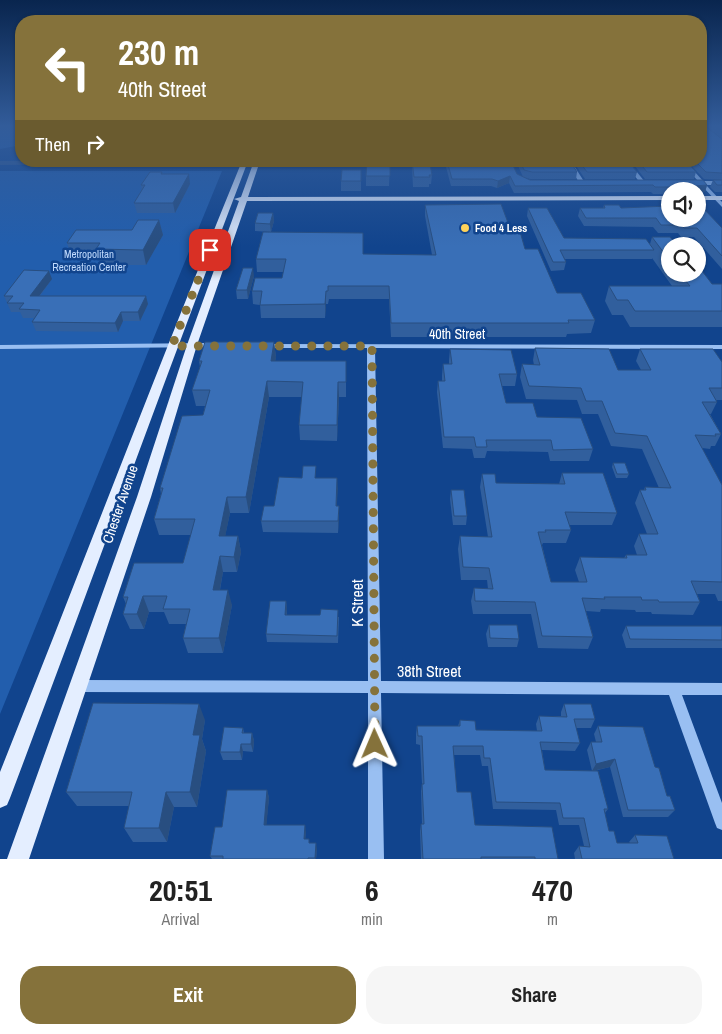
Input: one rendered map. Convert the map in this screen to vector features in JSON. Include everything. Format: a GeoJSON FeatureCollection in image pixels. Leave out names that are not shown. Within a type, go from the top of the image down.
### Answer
{"type":"FeatureCollection","features":[{"type":"Feature","properties":{"kind":"main road","name":"Chester Avenue"},"geometry":{"type":"LineString","coordinates":[[0,798],[242,167]]}},
{"type":"Feature","properties":{"kind":"main road","name":"Chester Avenue"},"geometry":{"type":"LineString","coordinates":[[18,859],[76,686],[144,497],[192,345],[255,167]]}},
{"type":"Feature","properties":{"kind":"main road"},"geometry":{"type":"LineString","coordinates":[[230,199],[661,198]]}},
{"type":"Feature","properties":{"kind":"main road"},"geometry":{"type":"LineString","coordinates":[[706,198],[719,198]]}},
{"type":"Feature","properties":{"kind":"street"},"geometry":{"type":"LineString","coordinates":[[572,167],[582,183]]}},
{"type":"Feature","properties":{"kind":"street"},"geometry":{"type":"LineString","coordinates":[[630,167],[643,183]]}},
{"type":"Feature","properties":{"kind":"street"},"geometry":{"type":"LineString","coordinates":[[688,167],[702,180],[701,182]]}},
{"type":"Feature","properties":{"kind":"street"},"geometry":{"type":"LineString","coordinates":[[573,183],[590,183]]}},
{"type":"Feature","properties":{"kind":"street"},"geometry":{"type":"LineString","coordinates":[[634,183],[653,183]]}},
{"type":"Feature","properties":{"kind":"street"},"geometry":{"type":"LineString","coordinates":[[706,183],[722,183]]}},
{"type":"Feature","properties":{"kind":"street"},"geometry":{"type":"LineString","coordinates":[[706,188],[719,198],[722,205]]}},
{"type":"Feature","properties":{"kind":"street"},"geometry":{"type":"LineString","coordinates":[[0,347],[222,346]]}},
{"type":"Feature","properties":{"kind":"street","name":"40th Street"},"geometry":{"type":"LineString","coordinates":[[261,346],[722,347]]}},
{"type":"Feature","properties":{"kind":"street","name":"K Street"},"geometry":{"type":"LineString","coordinates":[[372,346],[376,859]]}},
{"type":"Feature","properties":{"kind":"street","name":"38th Street"},"geometry":{"type":"LineString","coordinates":[[76,686],[722,689]]}},
{"type":"Feature","properties":{"kind":"street"},"geometry":{"type":"LineString","coordinates":[[673,688],[722,823]]}},
{"type":"Feature","properties":{"kind":"green space","name":"Metropolitan Recreation Center"},"geometry":{"type":"Polygon","coordinates":[[[0,171],[222,171],[0,714],[0,171]]]}},
{"type":"Feature","properties":{"kind":"building"},"geometry":{"type":"Polygon","coordinates":[[[722,166],[722,173],[706,172],[701,167],[722,166]]]}},
{"type":"Feature","properties":{"kind":"building"},"geometry":{"type":"Polygon","coordinates":[[[367,167],[390,167],[390,176],[366,176],[367,167]]]}},
{"type":"Feature","properties":{"kind":"building"},"geometry":{"type":"Polygon","coordinates":[[[413,167],[431,167],[432,175],[429,175],[430,177],[414,177],[413,167]]]}},
{"type":"Feature","properties":{"kind":"building"},"geometry":{"type":"Polygon","coordinates":[[[449,167],[514,167],[517,174],[530,180],[703,180],[705,182],[661,182],[661,187],[653,185],[515,186],[510,176],[498,181],[492,179],[452,179],[449,167]]]}},
{"type":"Feature","properties":{"kind":"building"},"geometry":{"type":"Polygon","coordinates":[[[523,167],[574,167],[577,172],[532,172],[524,170],[523,167]]]}},
{"type":"Feature","properties":{"kind":"building"},"geometry":{"type":"Polygon","coordinates":[[[583,167],[633,167],[637,172],[587,172],[583,167]]]}},
{"type":"Feature","properties":{"kind":"building"},"geometry":{"type":"Polygon","coordinates":[[[643,167],[691,167],[696,172],[647,172],[643,167]]]}},
{"type":"Feature","properties":{"kind":"building"},"geometry":{"type":"Polygon","coordinates":[[[342,170],[361,170],[361,181],[341,181],[342,170]]]}},
{"type":"Feature","properties":{"kind":"building"},"geometry":{"type":"Polygon","coordinates":[[[150,172],[189,174],[173,203],[134,203],[145,185],[141,185],[150,172]]]}},
{"type":"Feature","properties":{"kind":"building"},"geometry":{"type":"Polygon","coordinates":[[[713,180],[722,180],[722,185],[717,185],[713,180]]]}},
{"type":"Feature","properties":{"kind":"building"},"geometry":{"type":"Polygon","coordinates":[[[501,204],[510,228],[519,228],[525,249],[538,249],[557,293],[581,293],[595,320],[568,320],[569,323],[391,323],[389,286],[328,286],[325,304],[260,305],[262,291],[252,291],[255,278],[282,278],[286,259],[256,259],[263,232],[363,233],[363,254],[436,255],[425,205],[501,204]]]}},
{"type":"Feature","properties":{"kind":"building"},"geometry":{"type":"Polygon","coordinates":[[[604,205],[619,205],[621,208],[661,206],[661,225],[656,218],[586,218],[580,208],[605,208],[604,205]]]}},
{"type":"Feature","properties":{"kind":"building"},"geometry":{"type":"Polygon","coordinates":[[[528,208],[547,208],[564,238],[646,239],[654,250],[560,250],[566,262],[553,262],[528,208]]]}},
{"type":"Feature","properties":{"kind":"building"},"geometry":{"type":"Polygon","coordinates":[[[706,211],[722,228],[722,256],[697,228],[684,228],[706,227],[706,211]]]}},
{"type":"Feature","properties":{"kind":"building"},"geometry":{"type":"Polygon","coordinates":[[[258,213],[273,213],[270,224],[255,223],[258,213]]]}},
{"type":"Feature","properties":{"kind":"building"},"geometry":{"type":"Polygon","coordinates":[[[138,220],[159,220],[143,250],[96,249],[100,243],[67,243],[76,230],[132,230],[138,220]]]}},
{"type":"Feature","properties":{"kind":"building"},"geometry":{"type":"Polygon","coordinates":[[[652,237],[661,237],[661,249],[652,237]]]}},
{"type":"Feature","properties":{"kind":"building"},"geometry":{"type":"Polygon","coordinates":[[[243,268],[253,268],[247,290],[236,290],[243,268]]]}},
{"type":"Feature","properties":{"kind":"building"},"geometry":{"type":"Polygon","coordinates":[[[24,270],[49,271],[30,296],[146,296],[138,312],[121,312],[115,323],[32,322],[40,310],[19,309],[24,303],[7,303],[13,296],[4,296],[24,270]]]}},
{"type":"Feature","properties":{"kind":"building"},"geometry":{"type":"Polygon","coordinates":[[[706,276],[712,284],[722,284],[722,311],[635,311],[628,300],[617,300],[609,286],[690,286],[687,282],[706,282],[706,276]]]}},
{"type":"Feature","properties":{"kind":"building"},"geometry":{"type":"Polygon","coordinates":[[[205,342],[274,342],[271,361],[346,361],[346,382],[338,382],[337,425],[299,425],[303,382],[267,381],[246,497],[227,497],[219,536],[238,536],[234,557],[220,556],[213,590],[228,590],[219,638],[183,638],[190,609],[163,609],[167,596],[143,596],[137,614],[123,614],[128,597],[123,597],[134,563],[183,563],[195,519],[154,519],[163,488],[160,488],[182,416],[203,415],[210,390],[192,390],[202,361],[199,361],[205,342]]]}},
{"type":"Feature","properties":{"kind":"building"},"geometry":{"type":"Polygon","coordinates":[[[535,348],[609,349],[618,370],[651,370],[640,349],[713,349],[722,362],[722,388],[709,388],[717,402],[702,402],[721,434],[715,434],[716,436],[695,435],[722,485],[722,582],[691,581],[700,602],[659,602],[658,600],[642,600],[641,597],[582,598],[593,637],[542,636],[535,602],[475,601],[474,588],[493,589],[489,568],[463,567],[460,536],[492,537],[482,474],[495,474],[496,483],[565,484],[562,473],[603,473],[617,513],[565,512],[571,530],[545,530],[546,532],[538,532],[551,582],[587,582],[580,557],[627,558],[626,555],[647,555],[639,534],[658,534],[640,490],[646,490],[645,487],[671,488],[647,436],[615,433],[602,401],[586,401],[581,388],[529,386],[522,364],[540,365],[535,348]]]}},
{"type":"Feature","properties":{"kind":"building"},"geometry":{"type":"Polygon","coordinates":[[[450,349],[511,350],[517,374],[499,374],[506,403],[533,403],[537,417],[581,418],[593,449],[553,450],[551,440],[486,440],[487,447],[476,447],[474,437],[444,437],[438,381],[445,381],[443,364],[452,364],[450,349]]]}},
{"type":"Feature","properties":{"kind":"building"},"geometry":{"type":"Polygon","coordinates":[[[613,463],[625,463],[629,474],[617,474],[613,463]]]}},
{"type":"Feature","properties":{"kind":"building"},"geometry":{"type":"Polygon","coordinates":[[[303,466],[316,466],[315,478],[337,478],[336,506],[339,506],[338,521],[261,521],[264,506],[274,506],[279,477],[302,478],[303,466]]]}},
{"type":"Feature","properties":{"kind":"building"},"geometry":{"type":"Polygon","coordinates":[[[451,490],[464,490],[467,516],[454,516],[451,490]]]}},
{"type":"Feature","properties":{"kind":"building"},"geometry":{"type":"Polygon","coordinates":[[[270,601],[286,601],[285,615],[320,615],[321,609],[338,610],[337,636],[266,634],[270,601]]]}},
{"type":"Feature","properties":{"kind":"building"},"geometry":{"type":"Polygon","coordinates":[[[489,625],[517,625],[519,639],[490,638],[489,625]]]}},
{"type":"Feature","properties":{"kind":"building"},"geometry":{"type":"Polygon","coordinates":[[[626,626],[722,626],[722,640],[630,639],[626,626]]]}},
{"type":"Feature","properties":{"kind":"building"},"geometry":{"type":"Polygon","coordinates":[[[93,703],[199,704],[193,735],[200,735],[190,792],[166,792],[159,828],[124,828],[132,792],[66,792],[93,703]]]}},
{"type":"Feature","properties":{"kind":"building"},"geometry":{"type":"Polygon","coordinates":[[[564,704],[591,704],[595,719],[574,719],[580,743],[540,742],[545,770],[598,771],[608,809],[604,809],[609,831],[614,831],[617,843],[638,843],[635,835],[667,836],[674,859],[582,859],[579,846],[590,847],[584,818],[563,818],[560,803],[496,802],[490,758],[484,758],[483,746],[453,746],[457,792],[471,792],[475,825],[552,827],[558,859],[481,857],[481,859],[423,859],[421,824],[424,824],[422,736],[418,736],[417,726],[460,726],[460,720],[475,721],[476,730],[542,731],[539,716],[567,717],[564,704]]]}},
{"type":"Feature","properties":{"kind":"building"},"geometry":{"type":"Polygon","coordinates":[[[598,726],[643,727],[655,767],[659,768],[667,796],[670,796],[675,810],[628,810],[615,759],[596,764],[591,742],[602,742],[598,726]]]}},
{"type":"Feature","properties":{"kind":"building"},"geometry":{"type":"Polygon","coordinates":[[[224,727],[243,728],[242,733],[252,733],[251,744],[241,744],[240,752],[220,752],[224,727]]]}},
{"type":"Feature","properties":{"kind":"building"},"geometry":{"type":"Polygon","coordinates":[[[227,790],[267,790],[264,825],[305,825],[304,839],[309,839],[309,843],[316,843],[315,858],[223,859],[223,856],[210,856],[215,827],[222,827],[227,790]]]}},
{"type":"Feature","properties":{"kind":"place","name":"Food 4 Less"},"geometry":{"type":"Point","coordinates":[465,228]}},
{"type":"Feature","properties":{"kind":"route"},"geometry":{"type":"LineString","coordinates":[[210,250],[172,346],[372,346],[375,744]]}}]}
